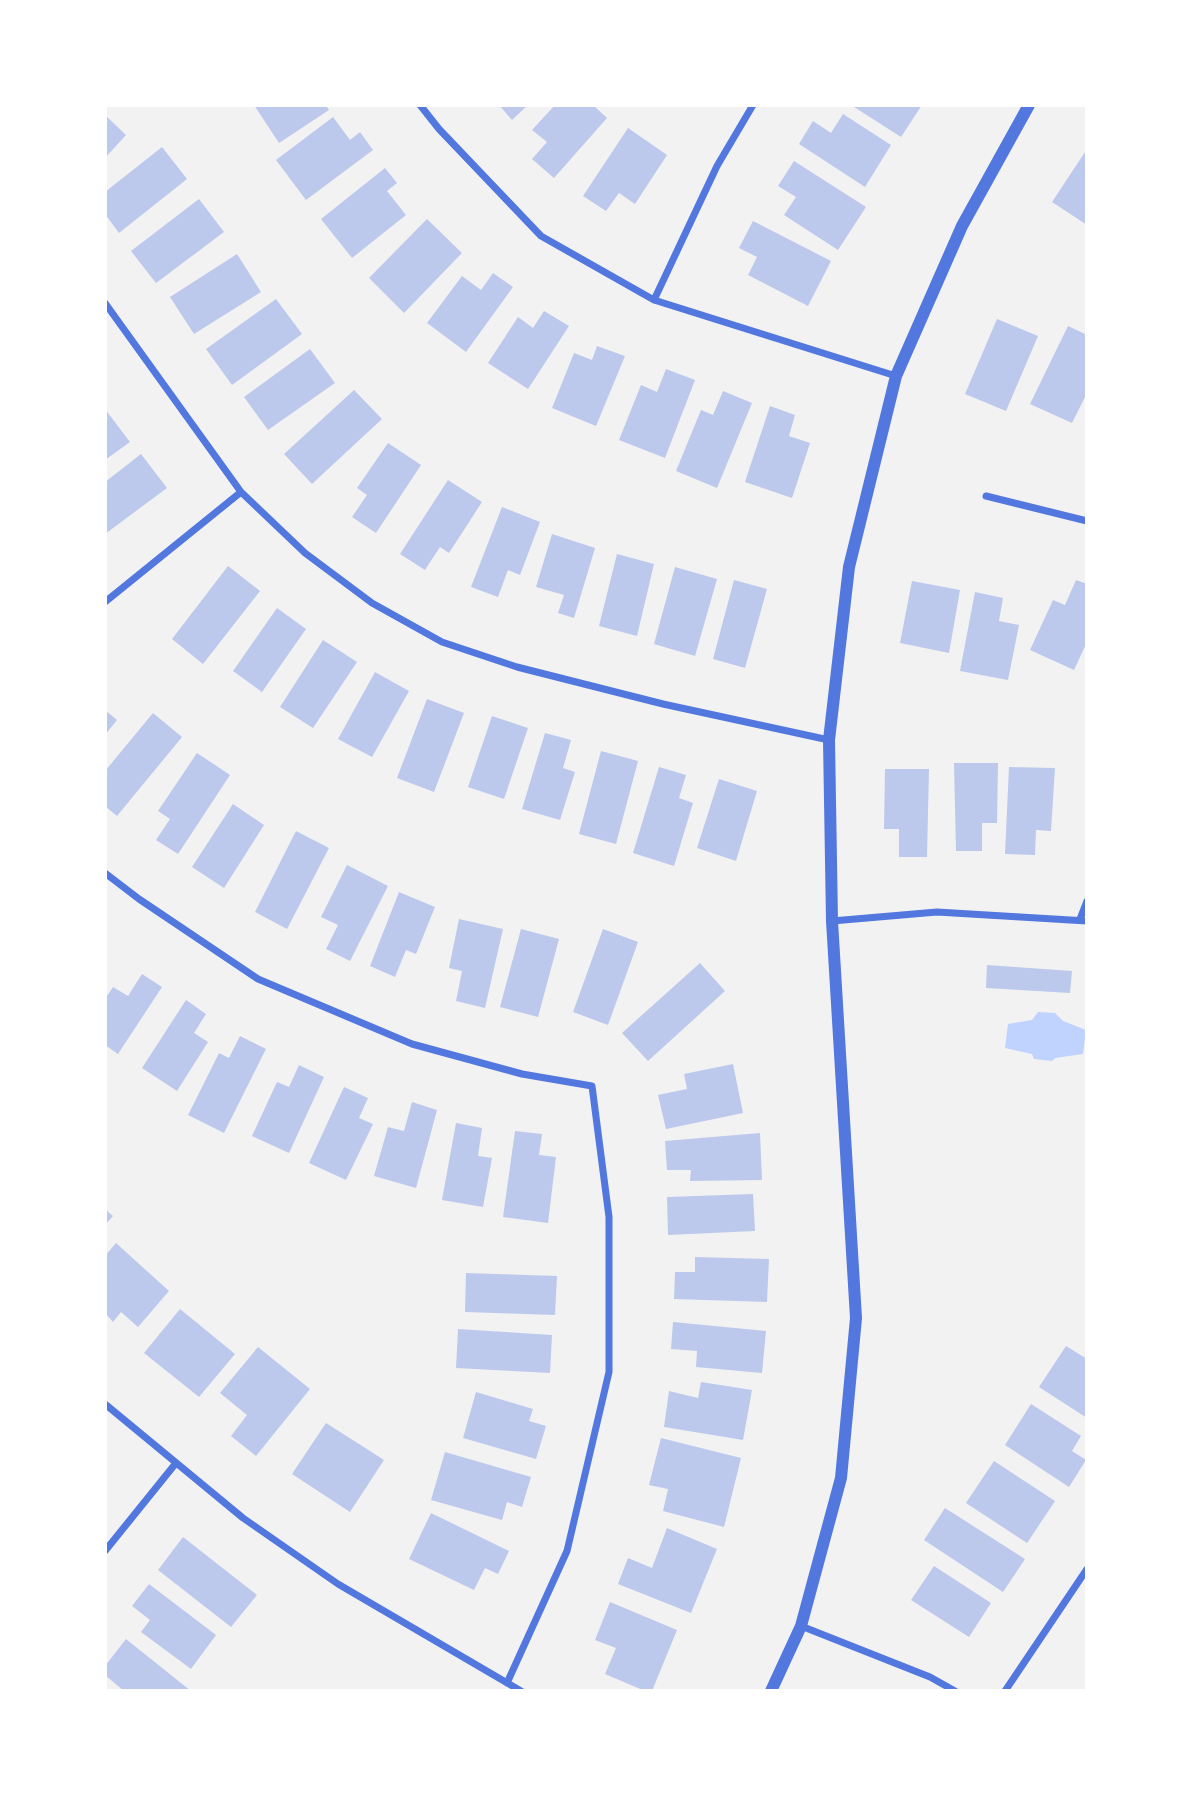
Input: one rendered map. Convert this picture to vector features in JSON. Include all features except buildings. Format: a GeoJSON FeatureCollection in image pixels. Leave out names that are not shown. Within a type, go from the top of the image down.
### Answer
{"type":"FeatureCollection","features":[{"type":"Feature","properties":{"kind":"street"},"geometry":{"type":"LineString","coordinates":[[420,105],[439,129],[541,236],[654,300],[896,376]]}},
{"type":"Feature","properties":{"kind":"street"},"geometry":{"type":"LineString","coordinates":[[654,300],[718,166],[753,105]]}},
{"type":"Feature","properties":{"kind":"street"},"geometry":{"type":"LineString","coordinates":[[771,1691],[801,1626],[841,1478],[856,1318],[832,921],[828,740],[849,566],[896,376],[962,226],[1029,105]]}},
{"type":"Feature","properties":{"kind":"street"},"geometry":{"type":"LineString","coordinates":[[105,303],[241,492],[305,553],[372,603],[442,642],[517,667],[663,704],[828,740]]}},
{"type":"Feature","properties":{"kind":"street"},"geometry":{"type":"LineString","coordinates":[[105,602],[241,492]]}},
{"type":"Feature","properties":{"kind":"street"},"geometry":{"type":"LineString","coordinates":[[986,496],[1087,521]]}},
{"type":"Feature","properties":{"kind":"street"},"geometry":{"type":"LineString","coordinates":[[105,873],[258,979],[412,1044],[522,1074],[592,1086],[609,1217],[609,1372],[567,1551],[507,1683]]}},
{"type":"Feature","properties":{"kind":"street"},"geometry":{"type":"LineString","coordinates":[[832,921],[937,912],[1083,920],[1087,901]]}},
{"type":"Feature","properties":{"kind":"street"},"geometry":{"type":"LineString","coordinates":[[105,1404],[243,1518],[338,1584],[521,1691]]}},
{"type":"Feature","properties":{"kind":"street"},"geometry":{"type":"LineString","coordinates":[[105,1551],[176,1463]]}},
{"type":"Feature","properties":{"kind":"street"},"geometry":{"type":"LineString","coordinates":[[1005,1691],[1087,1569]]}},
{"type":"Feature","properties":{"kind":"street"},"geometry":{"type":"LineString","coordinates":[[801,1626],[930,1677],[955,1691]]}},
{"type":"Feature","properties":{"kind":"water"},"geometry":{"type":"Polygon","coordinates":[[[1038,1012],[1055,1013],[1063,1021],[1086,1030],[1083,1054],[1055,1058],[1052,1061],[1034,1059],[1032,1054],[1005,1048],[1008,1024],[1032,1020],[1038,1012]]]}}]}
